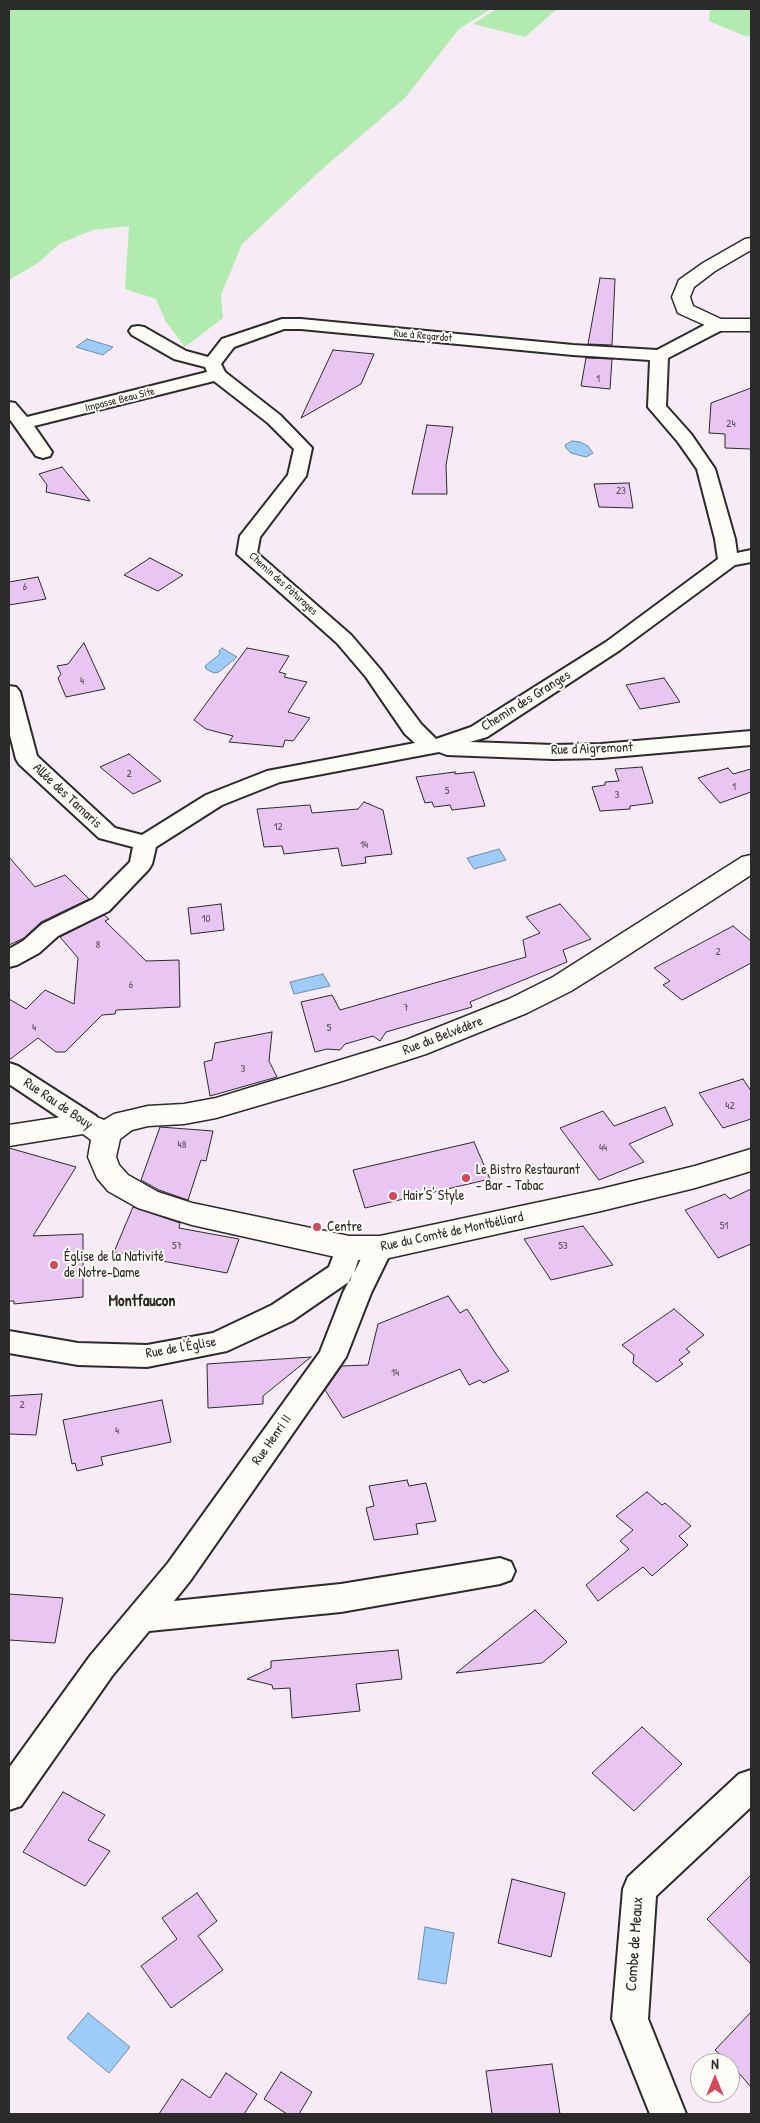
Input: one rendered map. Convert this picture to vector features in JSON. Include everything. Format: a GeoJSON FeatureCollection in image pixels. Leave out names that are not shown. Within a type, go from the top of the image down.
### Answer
{"type":"FeatureCollection","features":[{"type":"Feature","properties":{"kind":"street"},"geometry":{"type":"LineString","coordinates":[[751,243],[709,267],[686,284],[681,298],[685,309],[718,325],[751,325]]}},
{"type":"Feature","properties":{"kind":"street","name":"Rue à Regardot"},"geometry":{"type":"LineString","coordinates":[[215,369],[228,343],[282,324],[573,350],[659,355]]}},
{"type":"Feature","properties":{"kind":"street"},"geometry":{"type":"LineString","coordinates":[[718,325],[686,343],[659,355],[657,407],[685,438],[706,469],[728,561],[751,556]]}},
{"type":"Feature","properties":{"kind":"street"},"geometry":{"type":"LineString","coordinates":[[138,331],[180,355],[215,369]]}},
{"type":"Feature","properties":{"kind":"street","name":"Impasse Beau Site"},"geometry":{"type":"LineString","coordinates":[[22,423],[215,369]]}},
{"type":"Feature","properties":{"kind":"street","name":"Chemin des Pâturages"},"geometry":{"type":"LineString","coordinates":[[215,369],[274,419],[303,448],[297,476],[250,536],[247,554],[344,639],[373,672],[413,729],[432,747]]}},
{"type":"Feature","properties":{"kind":"street"},"geometry":{"type":"LineString","coordinates":[[9,407],[43,452]]}},
{"type":"Feature","properties":{"kind":"street","name":"Chemin des Granges"},"geometry":{"type":"LineString","coordinates":[[145,844],[214,800],[275,776],[432,747],[479,732],[613,646],[728,561]]}},
{"type":"Feature","properties":{"kind":"street","name":"Allée des Tamaris"},"geometry":{"type":"LineString","coordinates":[[9,692],[27,760],[107,833],[145,844]]}},
{"type":"Feature","properties":{"kind":"street","name":"Rue d'Aigremont"},"geometry":{"type":"LineString","coordinates":[[432,747],[553,752],[602,751],[751,738]]}},
{"type":"Feature","properties":{"kind":"street"},"geometry":{"type":"LineString","coordinates":[[9,959],[31,947],[50,930],[101,905],[141,864],[145,844]]}},
{"type":"Feature","properties":{"kind":"street","name":"Rue du Belvédère"},"geometry":{"type":"LineString","coordinates":[[9,1136],[112,1128],[124,1121],[148,1116],[184,1114],[216,1108],[416,1047],[518,1006],[562,984],[751,863]]}},
{"type":"Feature","properties":{"kind":"street","name":"Rue Rau de Bouy"},"geometry":{"type":"LineString","coordinates":[[9,1072],[97,1130]]}},
{"type":"Feature","properties":{"kind":"street","name":"Rue du Comté de Montbéliard"},"geometry":{"type":"LineString","coordinates":[[97,1130],[102,1157],[107,1170],[118,1183],[148,1200],[192,1214],[349,1248],[380,1248],[600,1200],[695,1177],[751,1160]]}},
{"type":"Feature","properties":{"kind":"street","name":"Rue de l'Église"},"geometry":{"type":"LineString","coordinates":[[9,1342],[78,1354],[146,1356],[217,1343],[282,1313],[340,1273],[349,1248]]}},
{"type":"Feature","properties":{"kind":"street","name":"Rue Henri II"},"geometry":{"type":"LineString","coordinates":[[9,1795],[101,1666],[179,1572],[332,1357],[357,1293],[380,1248]]}},
{"type":"Feature","properties":{"kind":"street"},"geometry":{"type":"LineString","coordinates":[[140,1618],[341,1598],[500,1572]]}},
{"type":"Feature","properties":{"kind":"street","name":"Combe de Meaux"},"geometry":{"type":"LineString","coordinates":[[668,2114],[630,2019],[640,1889],[751,1785]]}},
{"type":"Feature","properties":{"kind":"green space"},"geometry":{"type":"Polygon","coordinates":[[[9,9],[491,9],[459,29],[405,98],[320,171],[242,244],[221,295],[223,318],[185,347],[166,322],[156,299],[125,289],[129,226],[93,230],[59,244],[38,263],[9,280],[9,9]]]}},
{"type":"Feature","properties":{"kind":"green space"},"geometry":{"type":"Polygon","coordinates":[[[496,9],[557,9],[525,37],[473,24],[496,9]]]}},
{"type":"Feature","properties":{"kind":"green space"},"geometry":{"type":"Polygon","coordinates":[[[710,9],[751,9],[751,35],[747,37],[709,21],[710,9]]]}},
{"type":"Feature","properties":{"kind":"water"},"geometry":{"type":"Polygon","coordinates":[[[87,339],[113,347],[103,355],[76,347],[87,339]]]}},
{"type":"Feature","properties":{"kind":"water"},"geometry":{"type":"Polygon","coordinates":[[[572,441],[588,446],[593,453],[586,457],[571,453],[565,445],[572,441]]]}},
{"type":"Feature","properties":{"kind":"water"},"geometry":{"type":"Polygon","coordinates":[[[222,648],[237,657],[219,672],[214,673],[206,669],[205,666],[220,654],[219,651],[222,648]]]}},
{"type":"Feature","properties":{"kind":"water"},"geometry":{"type":"Polygon","coordinates":[[[499,849],[506,860],[474,869],[467,858],[499,849]]]}},
{"type":"Feature","properties":{"kind":"water"},"geometry":{"type":"Polygon","coordinates":[[[323,974],[330,986],[294,994],[290,982],[323,974]]]}},
{"type":"Feature","properties":{"kind":"water"},"geometry":{"type":"Polygon","coordinates":[[[425,1927],[454,1933],[446,1984],[418,1979],[425,1927]]]}},
{"type":"Feature","properties":{"kind":"water"},"geometry":{"type":"Polygon","coordinates":[[[88,2013],[130,2047],[109,2073],[67,2038],[88,2013]]]}},
{"type":"Feature","properties":{"kind":"building"},"geometry":{"type":"Polygon","coordinates":[[[600,278],[615,279],[612,345],[588,344],[600,278]]]}},
{"type":"Feature","properties":{"kind":"building"},"geometry":{"type":"Polygon","coordinates":[[[333,350],[374,354],[361,384],[301,418],[333,350]]]}},
{"type":"Feature","properties":{"kind":"building"},"geometry":{"type":"Polygon","coordinates":[[[586,358],[612,359],[610,389],[581,386],[586,358]]]}},
{"type":"Feature","properties":{"kind":"building"},"geometry":{"type":"Polygon","coordinates":[[[751,388],[751,449],[725,448],[725,434],[709,433],[711,403],[751,388]]]}},
{"type":"Feature","properties":{"kind":"building"},"geometry":{"type":"Polygon","coordinates":[[[427,425],[453,427],[446,465],[447,494],[412,494],[427,425]]]}},
{"type":"Feature","properties":{"kind":"building"},"geometry":{"type":"Polygon","coordinates":[[[62,467],[90,501],[46,492],[47,485],[39,474],[62,467]]]}},
{"type":"Feature","properties":{"kind":"building"},"geometry":{"type":"Polygon","coordinates":[[[629,483],[633,508],[599,507],[594,484],[629,483]]]}},
{"type":"Feature","properties":{"kind":"building"},"geometry":{"type":"Polygon","coordinates":[[[150,558],[183,575],[158,591],[124,575],[150,558]]]}},
{"type":"Feature","properties":{"kind":"building"},"geometry":{"type":"Polygon","coordinates":[[[38,577],[46,599],[9,605],[9,582],[38,577]]]}},
{"type":"Feature","properties":{"kind":"building"},"geometry":{"type":"Polygon","coordinates":[[[84,643],[105,689],[66,697],[58,678],[61,674],[57,666],[68,664],[84,643]]]}},
{"type":"Feature","properties":{"kind":"building"},"geometry":{"type":"Polygon","coordinates":[[[247,648],[289,656],[279,672],[286,674],[284,677],[307,682],[288,712],[310,718],[293,741],[285,740],[283,747],[229,742],[233,736],[206,729],[194,720],[247,648]]]}},
{"type":"Feature","properties":{"kind":"building"},"geometry":{"type":"Polygon","coordinates":[[[664,678],[680,702],[640,709],[626,685],[664,678]]]}},
{"type":"Feature","properties":{"kind":"building"},"geometry":{"type":"Polygon","coordinates":[[[129,754],[161,781],[133,794],[100,767],[129,754]]]}},
{"type":"Feature","properties":{"kind":"building"},"geometry":{"type":"Polygon","coordinates":[[[642,767],[653,803],[630,806],[630,809],[600,811],[592,787],[605,785],[605,782],[619,781],[615,769],[642,767]]]}},
{"type":"Feature","properties":{"kind":"building"},"geometry":{"type":"Polygon","coordinates":[[[728,768],[733,774],[751,769],[751,792],[720,803],[698,778],[728,768]]]}},
{"type":"Feature","properties":{"kind":"building"},"geometry":{"type":"Polygon","coordinates":[[[455,772],[455,774],[474,772],[485,806],[452,810],[450,805],[434,807],[432,802],[425,803],[416,777],[455,772]]]}},
{"type":"Feature","properties":{"kind":"building"},"geometry":{"type":"Polygon","coordinates":[[[364,802],[383,810],[392,854],[365,857],[366,863],[342,866],[338,848],[284,854],[282,846],[264,847],[257,809],[310,805],[312,813],[358,809],[364,802]]]}},
{"type":"Feature","properties":{"kind":"building"},"geometry":{"type":"Polygon","coordinates":[[[9,857],[35,887],[65,875],[89,899],[41,922],[24,938],[9,945],[9,857]]]}},
{"type":"Feature","properties":{"kind":"building"},"geometry":{"type":"Polygon","coordinates":[[[221,904],[224,930],[191,934],[188,908],[221,904]]]}},
{"type":"Feature","properties":{"kind":"building"},"geometry":{"type":"Polygon","coordinates":[[[560,904],[591,939],[563,950],[567,962],[470,1002],[472,1007],[386,1032],[380,1041],[373,1036],[345,1044],[340,1050],[327,1049],[315,1052],[301,1002],[332,995],[340,1010],[526,957],[523,940],[540,933],[526,917],[560,904]]]}},
{"type":"Feature","properties":{"kind":"building"},"geometry":{"type":"Polygon","coordinates":[[[104,915],[109,919],[105,921],[146,961],[179,960],[180,1007],[116,1010],[115,1014],[102,1015],[65,1052],[56,1052],[38,1038],[9,1060],[9,999],[26,1009],[45,990],[74,1004],[78,958],[60,937],[104,915]]]}},
{"type":"Feature","properties":{"kind":"building"},"geometry":{"type":"Polygon","coordinates":[[[733,926],[751,941],[751,963],[682,1000],[663,985],[670,981],[654,968],[733,926]]]}},
{"type":"Feature","properties":{"kind":"building"},"geometry":{"type":"Polygon","coordinates":[[[272,1032],[269,1061],[277,1077],[210,1096],[204,1062],[212,1060],[215,1043],[272,1032]]]}},
{"type":"Feature","properties":{"kind":"building"},"geometry":{"type":"Polygon","coordinates":[[[743,1079],[751,1091],[751,1119],[723,1128],[699,1093],[743,1079]]]}},
{"type":"Feature","properties":{"kind":"building"},"geometry":{"type":"Polygon","coordinates":[[[665,1107],[673,1125],[629,1144],[644,1162],[599,1180],[560,1128],[603,1111],[614,1126],[665,1107]]]}},
{"type":"Feature","properties":{"kind":"building"},"geometry":{"type":"Polygon","coordinates":[[[160,1127],[213,1131],[206,1161],[201,1160],[188,1200],[159,1190],[141,1180],[160,1127]]]}},
{"type":"Feature","properties":{"kind":"building"},"geometry":{"type":"Polygon","coordinates":[[[474,1142],[490,1179],[365,1208],[353,1170],[474,1142]]]}},
{"type":"Feature","properties":{"kind":"building"},"geometry":{"type":"Polygon","coordinates":[[[9,1148],[76,1167],[33,1236],[83,1234],[83,1297],[14,1304],[14,1301],[9,1301],[9,1148]]]}},
{"type":"Feature","properties":{"kind":"building"},"geometry":{"type":"Polygon","coordinates":[[[751,1189],[751,1244],[718,1258],[685,1210],[725,1194],[730,1199],[751,1189]]]}},
{"type":"Feature","properties":{"kind":"building"},"geometry":{"type":"Polygon","coordinates":[[[133,1207],[180,1223],[179,1228],[239,1239],[227,1273],[114,1252],[133,1207]]]}},
{"type":"Feature","properties":{"kind":"building"},"geometry":{"type":"Polygon","coordinates":[[[583,1226],[613,1265],[551,1280],[524,1239],[583,1226]]]}},
{"type":"Feature","properties":{"kind":"building"},"geometry":{"type":"Polygon","coordinates":[[[448,1296],[460,1313],[467,1309],[509,1371],[483,1383],[480,1380],[469,1385],[460,1369],[343,1418],[325,1390],[342,1366],[368,1365],[378,1324],[448,1296]]]}},
{"type":"Feature","properties":{"kind":"building"},"geometry":{"type":"Polygon","coordinates":[[[674,1309],[704,1335],[686,1349],[690,1352],[679,1360],[683,1364],[657,1382],[633,1363],[634,1355],[622,1345],[674,1309]]]}},
{"type":"Feature","properties":{"kind":"building"},"geometry":{"type":"Polygon","coordinates":[[[311,1357],[263,1396],[263,1404],[208,1408],[207,1364],[311,1357]]]}},
{"type":"Feature","properties":{"kind":"building"},"geometry":{"type":"Polygon","coordinates":[[[42,1394],[36,1435],[9,1434],[9,1396],[42,1394]]]}},
{"type":"Feature","properties":{"kind":"building"},"geometry":{"type":"Polygon","coordinates":[[[162,1400],[171,1442],[101,1457],[103,1465],[77,1471],[75,1463],[72,1464],[63,1420],[162,1400]]]}},
{"type":"Feature","properties":{"kind":"building"},"geometry":{"type":"Polygon","coordinates":[[[407,1480],[409,1486],[426,1483],[436,1521],[416,1524],[418,1534],[374,1540],[366,1508],[374,1506],[369,1486],[407,1480]]]}},
{"type":"Feature","properties":{"kind":"building"},"geometry":{"type":"Polygon","coordinates":[[[647,1492],[662,1505],[665,1503],[691,1526],[679,1536],[688,1545],[652,1576],[643,1567],[598,1601],[586,1585],[629,1549],[620,1541],[633,1530],[616,1516],[647,1492]]]}},
{"type":"Feature","properties":{"kind":"building"},"geometry":{"type":"Polygon","coordinates":[[[9,1594],[63,1598],[55,1643],[9,1640],[9,1594]]]}},
{"type":"Feature","properties":{"kind":"building"},"geometry":{"type":"Polygon","coordinates":[[[535,1610],[567,1642],[542,1663],[456,1673],[535,1610]]]}},
{"type":"Feature","properties":{"kind":"building"},"geometry":{"type":"Polygon","coordinates":[[[398,1650],[402,1679],[356,1684],[360,1711],[292,1718],[290,1688],[273,1689],[272,1685],[247,1679],[271,1668],[271,1661],[398,1650]]]}},
{"type":"Feature","properties":{"kind":"building"},"geometry":{"type":"Polygon","coordinates":[[[642,1727],[682,1764],[634,1811],[592,1773],[642,1727]]]}},
{"type":"Feature","properties":{"kind":"building"},"geometry":{"type":"Polygon","coordinates":[[[63,1792],[105,1815],[88,1840],[110,1851],[85,1886],[23,1852],[63,1792]]]}},
{"type":"Feature","properties":{"kind":"building"},"geometry":{"type":"Polygon","coordinates":[[[751,1875],[751,1964],[707,1919],[751,1875]]]}},
{"type":"Feature","properties":{"kind":"building"},"geometry":{"type":"Polygon","coordinates":[[[512,1879],[565,1893],[551,1957],[498,1943],[512,1879]]]}},
{"type":"Feature","properties":{"kind":"building"},"geometry":{"type":"Polygon","coordinates":[[[197,1893],[217,1921],[198,1936],[223,1970],[171,2008],[141,1966],[177,1939],[162,1918],[197,1893]]]}},
{"type":"Feature","properties":{"kind":"building"},"geometry":{"type":"Polygon","coordinates":[[[751,2012],[751,2087],[740,2074],[740,2053],[718,2053],[715,2050],[751,2012]]]}},
{"type":"Feature","properties":{"kind":"building"},"geometry":{"type":"Polygon","coordinates":[[[552,2064],[560,2114],[492,2114],[486,2071],[552,2064]]]}},
{"type":"Feature","properties":{"kind":"building"},"geometry":{"type":"Polygon","coordinates":[[[281,2072],[312,2092],[299,2114],[287,2114],[264,2099],[281,2072]]]}},
{"type":"Feature","properties":{"kind":"building"},"geometry":{"type":"Polygon","coordinates":[[[226,2073],[257,2094],[244,2114],[159,2114],[182,2079],[210,2098],[226,2073]]]}},
{"type":"Feature","properties":{"kind":"place","name":"Le Bistro Restaurant - Bar - Tabac"},"geometry":{"type":"Point","coordinates":[466,1178]}},
{"type":"Feature","properties":{"kind":"place","name":"Hair'S' Style"},"geometry":{"type":"Point","coordinates":[393,1196]}},
{"type":"Feature","properties":{"kind":"place","name":"Centre"},"geometry":{"type":"Point","coordinates":[317,1227]}},
{"type":"Feature","properties":{"kind":"place","name":"Église de la Nativité de Notre-Dame"},"geometry":{"type":"Point","coordinates":[54,1265]}},
{"type":"Feature","properties":{"kind":"district","name":"Montfaucon"},"geometry":{"type":"Point","coordinates":[142,1302]}}]}
